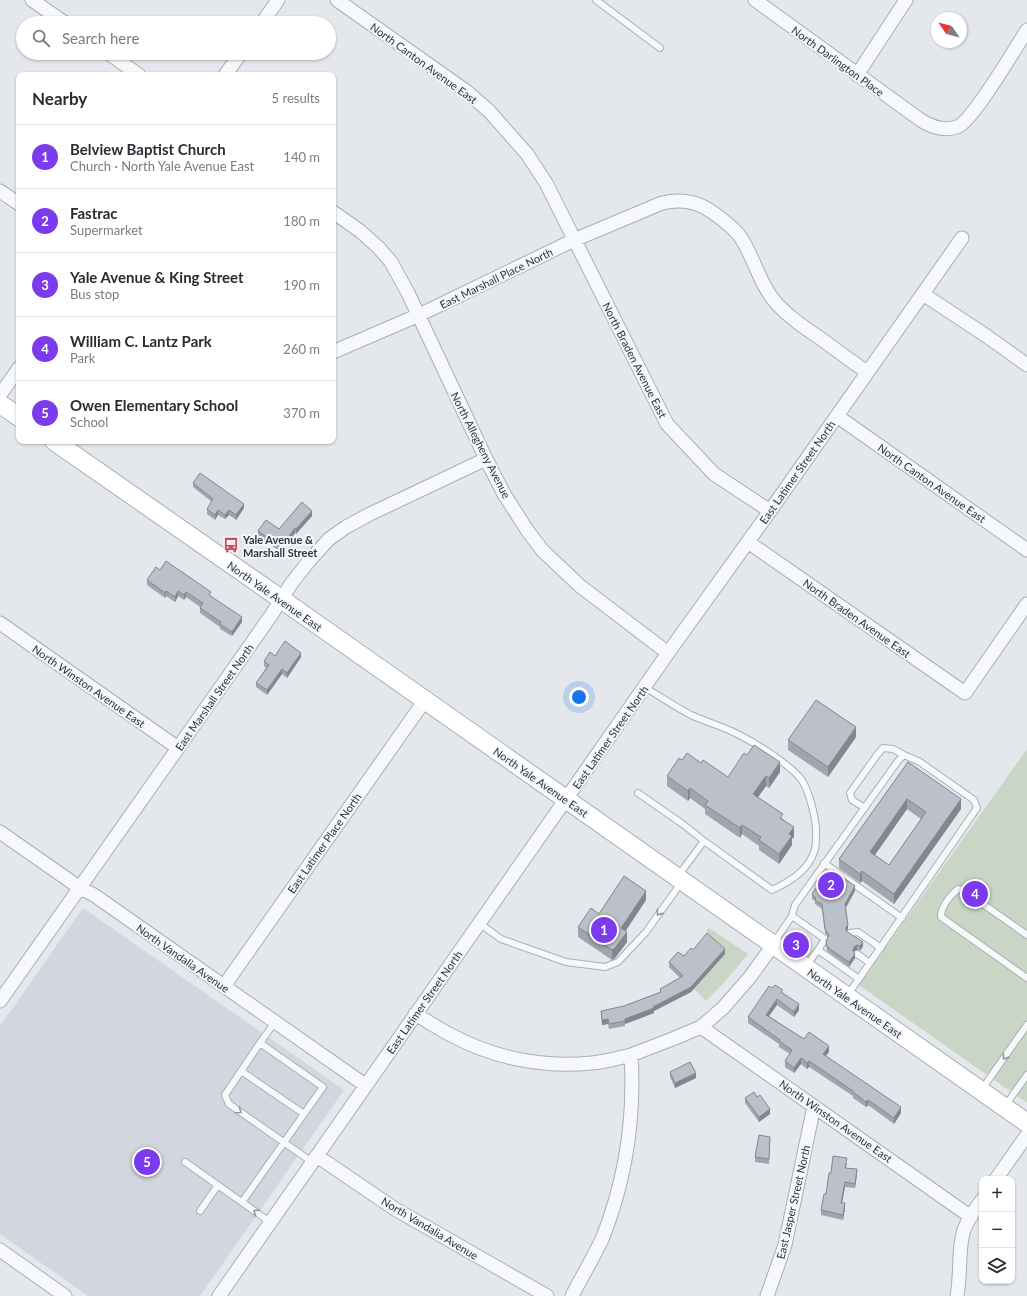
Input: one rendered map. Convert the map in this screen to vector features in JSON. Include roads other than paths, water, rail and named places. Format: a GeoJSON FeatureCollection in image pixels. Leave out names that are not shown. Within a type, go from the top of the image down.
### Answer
{"type":"FeatureCollection","features":[{"type":"Feature","properties":{"kind":"main road"},"geometry":{"type":"LineString","coordinates":[[0,404],[16,415]]}},
{"type":"Feature","properties":{"kind":"main road","name":"North Yale Avenue East"},"geometry":{"type":"LineString","coordinates":[[58,444],[1027,1123]]}},
{"type":"Feature","properties":{"kind":"street"},"geometry":{"type":"LineString","coordinates":[[32,0],[55,16]]}},
{"type":"Feature","properties":{"kind":"street"},"geometry":{"type":"LineString","coordinates":[[267,16],[278,0]]}},
{"type":"Feature","properties":{"kind":"street","name":"North Canton Avenue East"},"geometry":{"type":"LineString","coordinates":[[337,0],[466,91],[488,112],[528,154],[546,183],[574,240]]}},
{"type":"Feature","properties":{"kind":"street"},"geometry":{"type":"LineString","coordinates":[[857,75],[906,0]]}},
{"type":"Feature","properties":{"kind":"street","name":"North Darlington Place"},"geometry":{"type":"LineString","coordinates":[[761,2],[857,75],[922,121],[938,128],[957,127],[965,122],[976,108],[1027,30]]}},
{"type":"Feature","properties":{"kind":"street"},"geometry":{"type":"LineString","coordinates":[[118,60],[135,72]]}},
{"type":"Feature","properties":{"kind":"street"},"geometry":{"type":"LineString","coordinates":[[227,72],[236,60]]}},
{"type":"Feature","properties":{"kind":"street"},"geometry":{"type":"LineString","coordinates":[[0,191],[16,202]]}},
{"type":"Feature","properties":{"kind":"street"},"geometry":{"type":"LineString","coordinates":[[574,240],[662,203],[682,201],[700,204],[715,213],[739,235],[764,286],[776,303],[791,318],[867,372]]}},
{"type":"Feature","properties":{"kind":"street","name":"North Allegheny Avenue"},"geometry":{"type":"LineString","coordinates":[[336,214],[360,231],[378,247],[394,268],[419,315],[486,459],[504,494],[542,550],[580,586],[668,653]]}},
{"type":"Feature","properties":{"kind":"street","name":"East Latimer Street North"},"geometry":{"type":"LineString","coordinates":[[219,1296],[644,687],[962,238]]}},
{"type":"Feature","properties":{"kind":"street","name":"East Marshall Place North"},"geometry":{"type":"LineString","coordinates":[[419,315],[574,240]]}},
{"type":"Feature","properties":{"kind":"street","name":"North Braden Avenue East"},"geometry":{"type":"LineString","coordinates":[[574,240],[667,424],[714,474],[770,511]]}},
{"type":"Feature","properties":{"kind":"street"},"geometry":{"type":"LineString","coordinates":[[923,294],[1027,365]]}},
{"type":"Feature","properties":{"kind":"street"},"geometry":{"type":"LineString","coordinates":[[336,351],[419,315]]}},
{"type":"Feature","properties":{"kind":"street"},"geometry":{"type":"LineString","coordinates":[[0,395],[16,372]]}},
{"type":"Feature","properties":{"kind":"street","name":"North Canton Avenue East"},"geometry":{"type":"LineString","coordinates":[[837,416],[1027,550]]}},
{"type":"Feature","properties":{"kind":"street","name":"East Marshall Street North"},"geometry":{"type":"LineString","coordinates":[[0,1001],[309,561],[329,539],[346,527],[370,514],[486,459]]}},
{"type":"Feature","properties":{"kind":"street","name":"North Braden Avenue East"},"geometry":{"type":"LineString","coordinates":[[748,542],[965,693],[1027,604]]}},
{"type":"Feature","properties":{"kind":"street","name":"North Winston Avenue East"},"geometry":{"type":"LineString","coordinates":[[0,623],[178,748]]}},
{"type":"Feature","properties":{"kind":"street","name":"East Latimer Place North"},"geometry":{"type":"LineString","coordinates":[[224,986],[424,700]]}},
{"type":"Feature","properties":{"kind":"street","name":"North Vandalia Avenue"},"geometry":{"type":"LineString","coordinates":[[0,832],[80,888],[94,895],[365,1085]]}},
{"type":"Feature","properties":{"kind":"street"},"geometry":{"type":"LineString","coordinates":[[415,1014],[450,1035],[503,1056],[531,1062],[556,1064],[593,1063],[631,1055],[701,1027],[724,1008],[750,977],[772,945]]}},
{"type":"Feature","properties":{"kind":"street","name":"North Winston Avenue East"},"geometry":{"type":"LineString","coordinates":[[701,1027],[971,1216]]}},
{"type":"Feature","properties":{"kind":"street"},"geometry":{"type":"LineString","coordinates":[[572,1296],[602,1238],[615,1201],[624,1166],[630,1130],[632,1078],[631,1055]]}},
{"type":"Feature","properties":{"kind":"street","name":"East Jasper Street North"},"geometry":{"type":"LineString","coordinates":[[767,1296],[785,1245],[814,1106]]}},
{"type":"Feature","properties":{"kind":"street"},"geometry":{"type":"LineString","coordinates":[[998,1176],[1027,1135]]}},
{"type":"Feature","properties":{"kind":"street","name":"North Vandalia Avenue"},"geometry":{"type":"LineString","coordinates":[[314,1159],[395,1209],[547,1296]]}},
{"type":"Feature","properties":{"kind":"street"},"geometry":{"type":"LineString","coordinates":[[957,1296],[963,1232],[979,1204]]}},
{"type":"Feature","properties":{"kind":"street"},"geometry":{"type":"LineString","coordinates":[[0,1250],[65,1296]]}},
{"type":"Feature","properties":{"kind":"lane"},"geometry":{"type":"LineString","coordinates":[[596,0],[660,48]]}},
{"type":"Feature","properties":{"kind":"lane"},"geometry":{"type":"LineString","coordinates":[[638,793],[772,890],[786,884],[797,875],[809,864],[815,852],[816,832],[812,804],[801,780],[784,764],[751,741],[730,730],[710,724],[690,714],[644,687]]}},
{"type":"Feature","properties":{"kind":"lane"},"geometry":{"type":"LineString","coordinates":[[847,997],[977,808],[974,800],[920,762],[893,749],[883,748],[850,793],[852,800],[865,808]]}},
{"type":"Feature","properties":{"kind":"lane"},"geometry":{"type":"LineString","coordinates":[[772,945],[792,916],[796,905],[824,863],[898,761],[904,755]]}},
{"type":"Feature","properties":{"kind":"lane"},"geometry":{"type":"LineString","coordinates":[[479,924],[501,939],[559,960],[605,967],[618,962],[646,932],[704,841]]}},
{"type":"Feature","properties":{"kind":"lane"},"geometry":{"type":"LineString","coordinates":[[824,863],[902,918]]}},
{"type":"Feature","properties":{"kind":"lane"},"geometry":{"type":"LineString","coordinates":[[1027,935],[963,890],[958,890],[953,894],[941,911],[941,917],[1027,978]]}},
{"type":"Feature","properties":{"kind":"lane"},"geometry":{"type":"LineString","coordinates":[[792,916],[825,939],[805,968]]}},
{"type":"Feature","properties":{"kind":"lane"},"geometry":{"type":"LineString","coordinates":[[850,933],[858,932],[880,948]]}},
{"type":"Feature","properties":{"kind":"lane"},"geometry":{"type":"LineString","coordinates":[[818,950],[859,979]]}},
{"type":"Feature","properties":{"kind":"lane"},"geometry":{"type":"LineString","coordinates":[[857,954],[870,963]]}},
{"type":"Feature","properties":{"kind":"lane"},"geometry":{"type":"LineString","coordinates":[[275,1022],[225,1095],[228,1104],[284,1142],[314,1159]]}},
{"type":"Feature","properties":{"kind":"lane"},"geometry":{"type":"LineString","coordinates":[[981,1091],[1027,1025]]}},
{"type":"Feature","properties":{"kind":"lane"},"geometry":{"type":"LineString","coordinates":[[242,1202],[323,1087],[260,1043]]}},
{"type":"Feature","properties":{"kind":"lane"},"geometry":{"type":"LineString","coordinates":[[241,1070],[304,1114]]}},
{"type":"Feature","properties":{"kind":"lane"},"geometry":{"type":"LineString","coordinates":[[1004,1107],[1027,1075]]}},
{"type":"Feature","properties":{"kind":"lane"},"geometry":{"type":"LineString","coordinates":[[185,1162],[270,1222]]}},
{"type":"Feature","properties":{"kind":"lane"},"geometry":{"type":"LineString","coordinates":[[200,1211],[218,1185]]}},
{"type":"Feature","properties":{"kind":"place","name":"Yale Avenue & Marshall Street"},"geometry":{"type":"Point","coordinates":[231,545]}},
{"type":"Feature","properties":{"kind":"place","name":"Fastrac"},"geometry":{"type":"Point","coordinates":[831,885]}},
{"type":"Feature","properties":{"kind":"place","name":"William C. Lantz Park"},"geometry":{"type":"Point","coordinates":[975,894]}},
{"type":"Feature","properties":{"kind":"place","name":"Belview Baptist Church"},"geometry":{"type":"Point","coordinates":[604,930]}},
{"type":"Feature","properties":{"kind":"place","name":"Yale Avenue & King Street"},"geometry":{"type":"Point","coordinates":[796,945]}},
{"type":"Feature","properties":{"kind":"place","name":"Owen Elementary School"},"geometry":{"type":"Point","coordinates":[147,1162]}}]}
